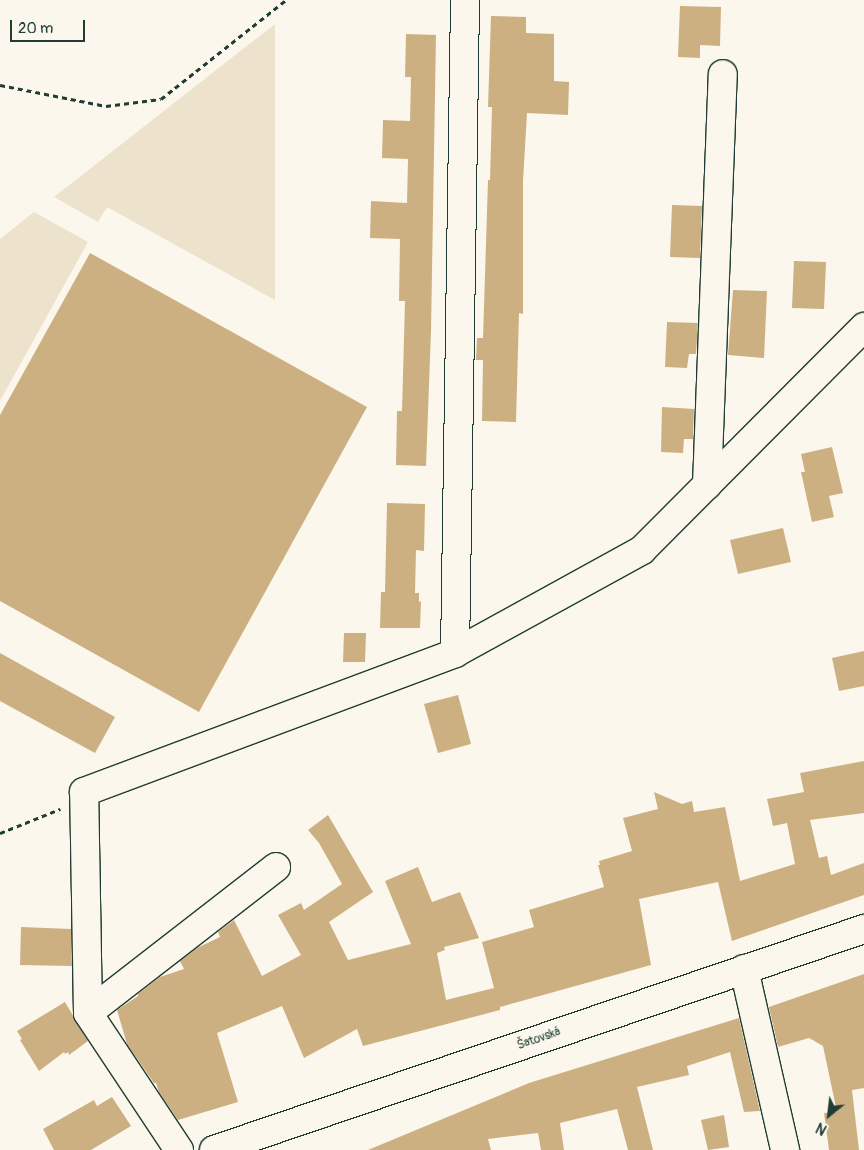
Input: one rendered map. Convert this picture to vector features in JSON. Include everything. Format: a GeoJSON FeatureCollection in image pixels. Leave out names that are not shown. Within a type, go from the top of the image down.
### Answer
{"type":"FeatureCollection","features":[{"type":"Feature","properties":{"kind":"street"},"geometry":{"type":"LineString","coordinates":[[455,652],[465,0]]}},
{"type":"Feature","properties":{"kind":"street"},"geometry":{"type":"LineString","coordinates":[[707,484],[723,74]]}},
{"type":"Feature","properties":{"kind":"street"},"geometry":{"type":"LineString","coordinates":[[179,1150],[88,1013],[84,792],[455,652],[642,550],[864,327]]}},
{"type":"Feature","properties":{"kind":"street"},"geometry":{"type":"LineString","coordinates":[[88,1013],[276,867]]}},
{"type":"Feature","properties":{"kind":"street","name":"Šatovská"},"geometry":{"type":"LineString","coordinates":[[214,1150],[744,969],[864,930]]}},
{"type":"Feature","properties":{"kind":"street"},"geometry":{"type":"LineString","coordinates":[[744,969],[786,1150]]}},
{"type":"Feature","properties":{"kind":"path"},"geometry":{"type":"LineString","coordinates":[[0,85],[106,106],[161,99],[286,0]]}},
{"type":"Feature","properties":{"kind":"path"},"geometry":{"type":"LineString","coordinates":[[0,833],[85,799]]}},
{"type":"Feature","properties":{"kind":"shaded area"},"geometry":{"type":"Polygon","coordinates":[[[275,24],[275,300],[107,207],[98,222],[54,197],[275,24]]]}},
{"type":"Feature","properties":{"kind":"shaded area"},"geometry":{"type":"Polygon","coordinates":[[[34,212],[88,242],[0,401],[0,239],[34,212]]]}},
{"type":"Feature","properties":{"kind":"building"},"geometry":{"type":"Polygon","coordinates":[[[680,6],[721,7],[720,46],[700,45],[700,58],[678,57],[680,6]]]}},
{"type":"Feature","properties":{"kind":"building"},"geometry":{"type":"Polygon","coordinates":[[[491,16],[526,17],[526,33],[554,34],[554,81],[569,82],[568,115],[527,113],[523,181],[523,314],[519,313],[516,422],[482,421],[483,360],[476,360],[477,338],[483,338],[488,180],[490,180],[492,107],[488,107],[491,16]]]}},
{"type":"Feature","properties":{"kind":"building"},"geometry":{"type":"Polygon","coordinates":[[[406,34],[436,35],[431,331],[426,466],[396,465],[397,411],[402,411],[405,301],[399,301],[400,239],[370,238],[371,201],[407,203],[408,159],[382,158],[383,120],[410,121],[411,77],[405,77],[406,34]]]}},
{"type":"Feature","properties":{"kind":"building"},"geometry":{"type":"Polygon","coordinates":[[[672,205],[702,206],[700,258],[670,257],[672,205]]]}},
{"type":"Feature","properties":{"kind":"building"},"geometry":{"type":"Polygon","coordinates":[[[90,253],[367,407],[199,712],[0,601],[0,415],[90,253]]]}},
{"type":"Feature","properties":{"kind":"building"},"geometry":{"type":"Polygon","coordinates":[[[794,261],[826,262],[824,309],[792,308],[794,261]]]}},
{"type":"Feature","properties":{"kind":"building"},"geometry":{"type":"Polygon","coordinates":[[[733,290],[767,291],[764,358],[728,355],[733,290]]]}},
{"type":"Feature","properties":{"kind":"building"},"geometry":{"type":"Polygon","coordinates":[[[667,322],[698,323],[696,354],[689,354],[687,368],[665,367],[667,322]]]}},
{"type":"Feature","properties":{"kind":"building"},"geometry":{"type":"Polygon","coordinates":[[[662,407],[694,409],[693,439],[684,439],[683,453],[661,452],[662,407]]]}},
{"type":"Feature","properties":{"kind":"building"},"geometry":{"type":"Polygon","coordinates":[[[832,447],[843,493],[829,496],[834,517],[812,522],[801,472],[805,472],[801,454],[832,447]]]}},
{"type":"Feature","properties":{"kind":"building"},"geometry":{"type":"Polygon","coordinates":[[[387,503],[425,504],[424,551],[416,550],[415,593],[419,593],[419,602],[421,601],[420,628],[380,628],[381,592],[385,592],[387,503]]]}},
{"type":"Feature","properties":{"kind":"building"},"geometry":{"type":"Polygon","coordinates":[[[783,528],[791,562],[738,574],[730,540],[783,528]]]}},
{"type":"Feature","properties":{"kind":"building"},"geometry":{"type":"Polygon","coordinates":[[[344,633],[366,633],[365,662],[343,662],[344,633]]]}},
{"type":"Feature","properties":{"kind":"building"},"geometry":{"type":"Polygon","coordinates":[[[864,651],[864,686],[839,691],[832,658],[864,651]]]}},
{"type":"Feature","properties":{"kind":"building"},"geometry":{"type":"Polygon","coordinates":[[[0,653],[115,717],[95,753],[0,701],[0,653]]]}},
{"type":"Feature","properties":{"kind":"building"},"geometry":{"type":"Polygon","coordinates":[[[458,695],[471,744],[438,753],[424,704],[458,695]]]}},
{"type":"Feature","properties":{"kind":"building"},"geometry":{"type":"Polygon","coordinates":[[[864,761],[864,813],[810,820],[819,858],[827,856],[831,875],[864,863],[864,895],[732,941],[718,882],[639,899],[651,965],[500,1007],[500,1010],[363,1046],[357,1029],[304,1058],[282,1006],[217,1033],[238,1102],[178,1120],[159,1092],[156,1083],[154,1083],[127,1044],[117,1010],[138,996],[138,994],[160,977],[184,969],[180,961],[197,948],[220,937],[218,932],[234,920],[262,976],[301,955],[278,915],[301,903],[304,910],[342,884],[319,843],[308,830],[328,815],[373,892],[329,922],[348,960],[411,944],[385,881],[418,867],[432,902],[460,892],[479,938],[444,947],[445,950],[437,953],[446,1000],[494,988],[482,942],[534,927],[529,910],[604,887],[598,865],[600,865],[599,861],[632,851],[623,818],[658,809],[654,792],[682,804],[692,801],[694,812],[725,807],[740,881],[795,864],[787,823],[773,826],[767,799],[804,792],[800,773],[864,761]]]}},
{"type":"Feature","properties":{"kind":"building"},"geometry":{"type":"Polygon","coordinates":[[[21,927],[71,929],[72,966],[20,965],[21,927]]]}},
{"type":"Feature","properties":{"kind":"building"},"geometry":{"type":"Polygon","coordinates":[[[864,974],[864,1088],[852,1090],[859,1150],[829,1150],[824,1113],[837,1112],[823,1046],[809,1038],[778,1047],[769,1007],[864,974]]]}},
{"type":"Feature","properties":{"kind":"building"},"geometry":{"type":"Polygon","coordinates":[[[65,1002],[88,1041],[69,1055],[68,1052],[65,1054],[64,1052],[39,1071],[20,1040],[22,1039],[17,1031],[65,1002]]]}},
{"type":"Feature","properties":{"kind":"building"},"geometry":{"type":"Polygon","coordinates":[[[739,1018],[760,1111],[744,1112],[730,1052],[687,1066],[689,1075],[637,1087],[653,1150],[628,1150],[617,1109],[560,1123],[564,1150],[541,1150],[538,1133],[488,1139],[491,1150],[368,1150],[529,1083],[739,1018]]]}},
{"type":"Feature","properties":{"kind":"building"},"geometry":{"type":"Polygon","coordinates":[[[112,1097],[131,1126],[91,1150],[54,1150],[43,1129],[94,1100],[97,1106],[112,1097]]]}},
{"type":"Feature","properties":{"kind":"building"},"geometry":{"type":"Polygon","coordinates":[[[724,1115],[729,1147],[708,1150],[701,1120],[724,1115]]]}}]}
